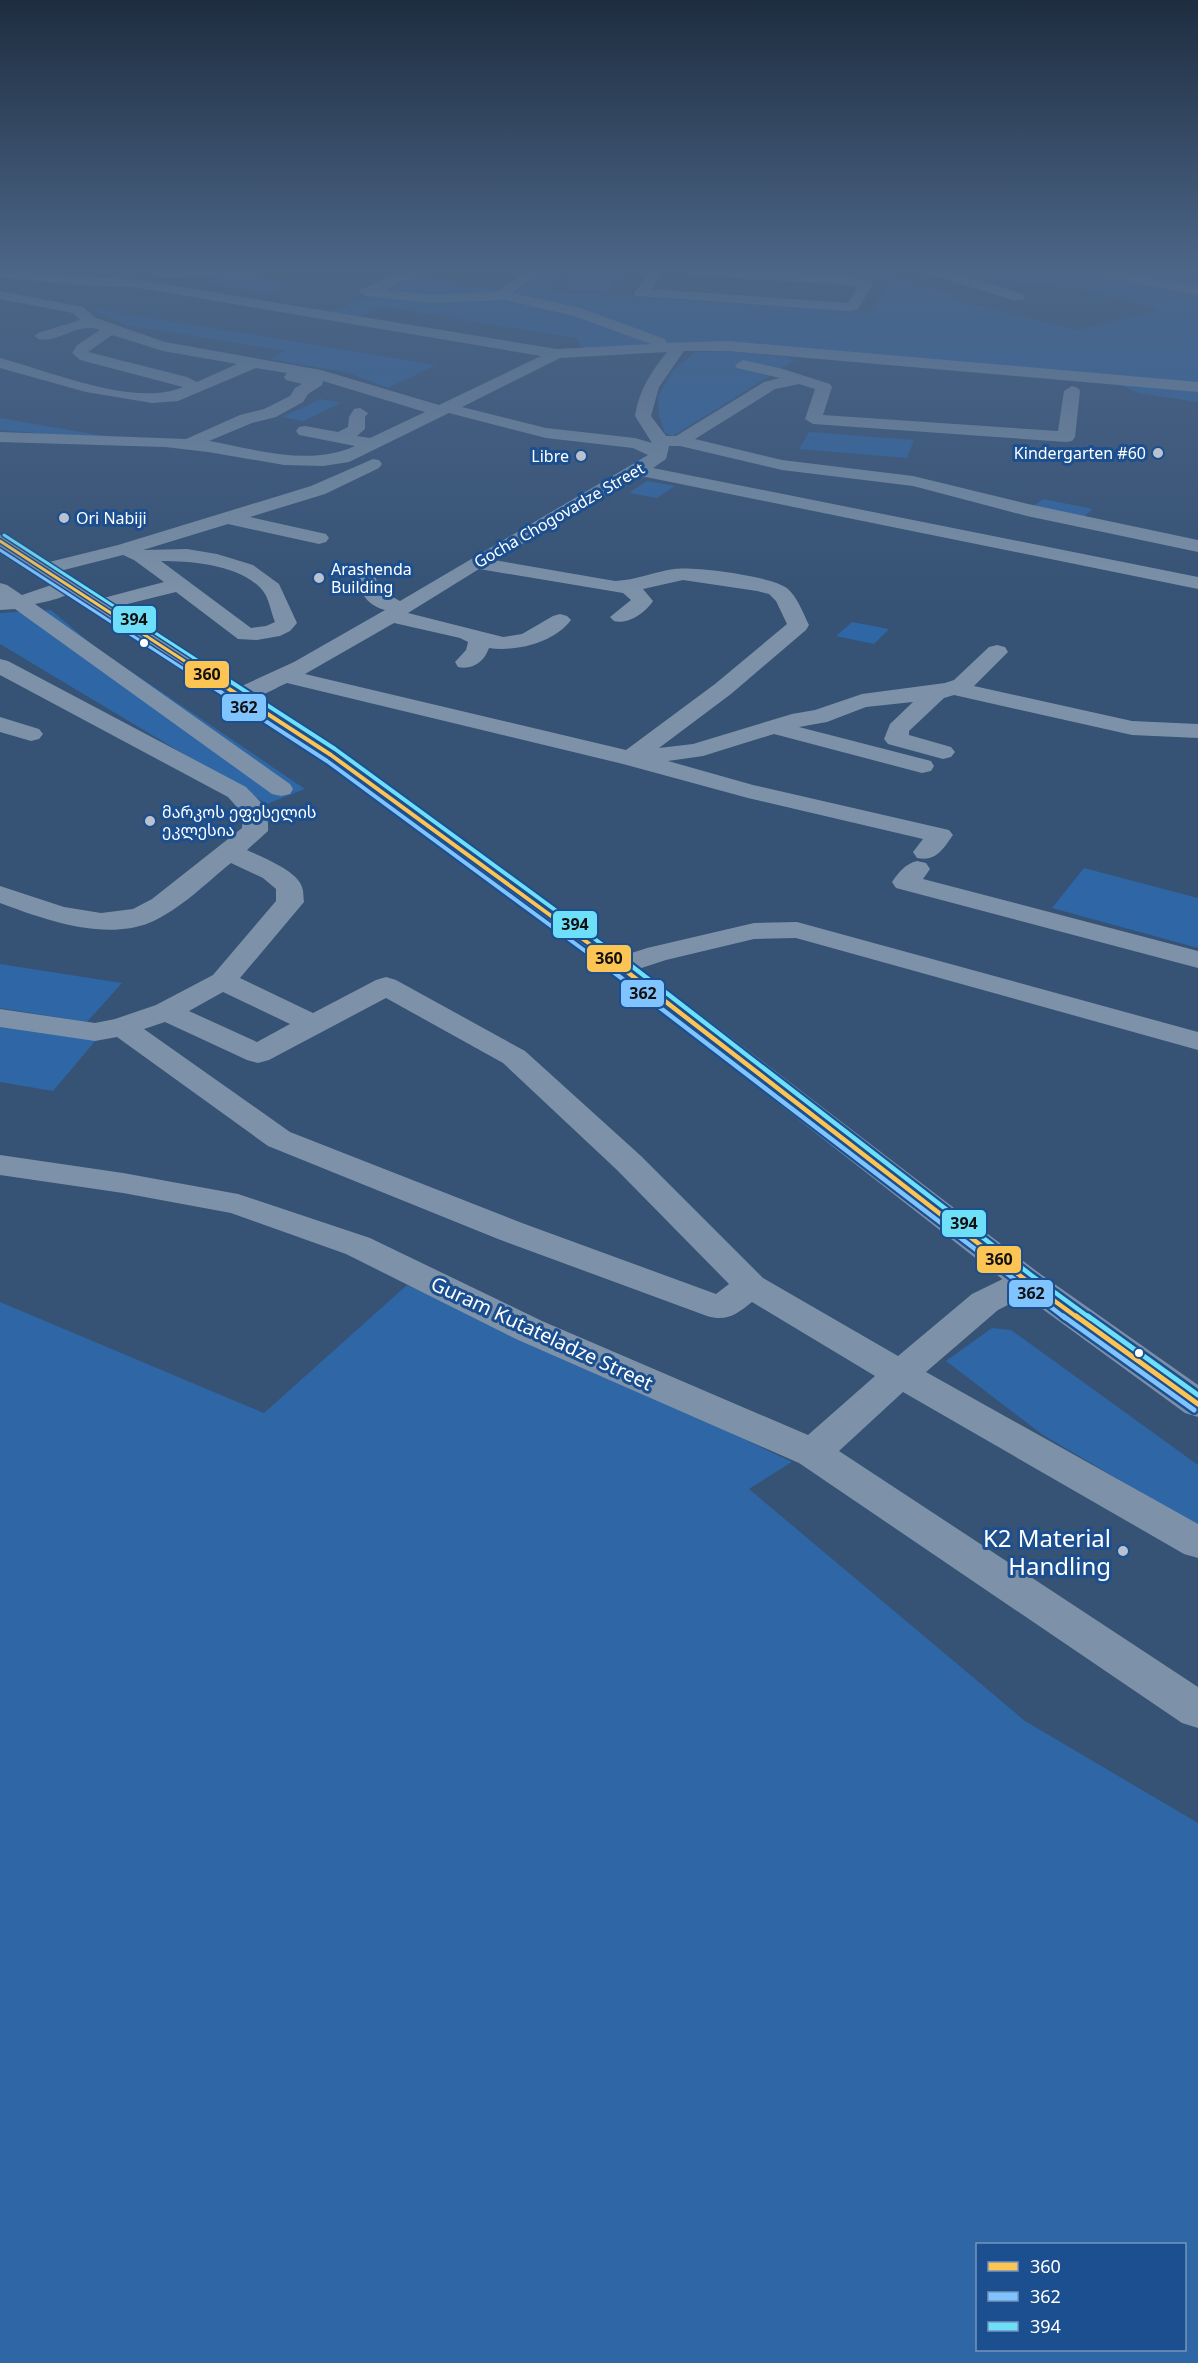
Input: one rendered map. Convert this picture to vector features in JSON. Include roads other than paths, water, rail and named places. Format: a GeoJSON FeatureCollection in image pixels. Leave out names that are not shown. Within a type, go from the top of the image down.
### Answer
{"type":"FeatureCollection","features":[{"type":"Feature","properties":{"kind":"main road"},"geometry":{"type":"LineString","coordinates":[[0,541],[331,755],[620,966],[1027,1281],[1194,1396]]}},
{"type":"Feature","properties":{"kind":"street"},"geometry":{"type":"LineString","coordinates":[[58,379],[138,398],[172,398],[217,379]]}},
{"type":"Feature","properties":{"kind":"street"},"geometry":{"type":"LineString","coordinates":[[178,379],[197,388]]}},
{"type":"Feature","properties":{"kind":"street"},"geometry":{"type":"LineString","coordinates":[[188,444],[297,399],[302,391],[316,382],[305,379]]}},
{"type":"Feature","properties":{"kind":"street"},"geometry":{"type":"LineString","coordinates":[[334,379],[386,396],[546,433],[645,446],[667,446],[782,465],[913,481],[1027,510],[1198,546]]}},
{"type":"Feature","properties":{"kind":"street"},"geometry":{"type":"LineString","coordinates":[[0,437],[188,444],[294,461],[318,462],[343,458],[506,379]]}},
{"type":"Feature","properties":{"kind":"street","name":"Gocha Chogovadze Street"},"geometry":{"type":"LineString","coordinates":[[241,695],[287,676],[638,470],[667,446],[643,416],[645,401],[654,379]]}},
{"type":"Feature","properties":{"kind":"street"},"geometry":{"type":"LineString","coordinates":[[667,446],[770,385],[800,379]]}},
{"type":"Feature","properties":{"kind":"street"},"geometry":{"type":"LineString","coordinates":[[802,379],[824,387],[813,419],[1066,437],[1070,386]]}},
{"type":"Feature","properties":{"kind":"street"},"geometry":{"type":"LineString","coordinates":[[1000,379],[1070,386],[1198,387]]}},
{"type":"Feature","properties":{"kind":"street"},"geometry":{"type":"LineString","coordinates":[[469,398],[491,402]]}},
{"type":"Feature","properties":{"kind":"street"},"geometry":{"type":"LineString","coordinates":[[341,438],[356,429],[357,417],[360,413]]}},
{"type":"Feature","properties":{"kind":"street"},"geometry":{"type":"LineString","coordinates":[[305,431],[373,444]]}},
{"type":"Feature","properties":{"kind":"street"},"geometry":{"type":"LineString","coordinates":[[44,569],[133,553],[228,518],[318,490],[391,456]]}},
{"type":"Feature","properties":{"kind":"street"},"geometry":{"type":"LineString","coordinates":[[638,470],[1198,583]]}},
{"type":"Feature","properties":{"kind":"street"},"geometry":{"type":"LineString","coordinates":[[228,518],[319,538]]}},
{"type":"Feature","properties":{"kind":"street"},"geometry":{"type":"LineString","coordinates":[[133,553],[187,555],[217,560],[246,569],[272,588],[286,623],[281,629],[265,634],[246,634],[133,553]]}},
{"type":"Feature","properties":{"kind":"street"},"geometry":{"type":"LineString","coordinates":[[476,563],[557,579],[629,587],[683,574],[718,577],[776,589],[784,599],[798,625],[723,689],[630,758]]}},
{"type":"Feature","properties":{"kind":"street"},"geometry":{"type":"LineString","coordinates":[[366,575],[371,593],[398,612],[467,633],[477,639],[500,644],[526,642],[560,620]]}},
{"type":"Feature","properties":{"kind":"street"},"geometry":{"type":"LineString","coordinates":[[6,599],[69,585]]}},
{"type":"Feature","properties":{"kind":"street"},"geometry":{"type":"LineString","coordinates":[[99,605],[178,585]]}},
{"type":"Feature","properties":{"kind":"street"},"geometry":{"type":"LineString","coordinates":[[621,617],[643,601],[629,587]]}},
{"type":"Feature","properties":{"kind":"street"},"geometry":{"type":"LineString","coordinates":[[6,599],[281,789]]}},
{"type":"Feature","properties":{"kind":"street"},"geometry":{"type":"LineString","coordinates":[[466,662],[476,653],[479,644],[477,639]]}},
{"type":"Feature","properties":{"kind":"street"},"geometry":{"type":"LineString","coordinates":[[630,758],[695,751],[800,719],[819,717],[862,701],[944,690],[962,685],[997,652]]}},
{"type":"Feature","properties":{"kind":"street"},"geometry":{"type":"LineString","coordinates":[[0,666],[237,792],[256,813],[255,831],[162,905],[139,917],[101,921],[59,915],[0,894]]}},
{"type":"Feature","properties":{"kind":"street"},"geometry":{"type":"LineString","coordinates":[[287,676],[630,758],[748,791],[940,835],[905,882],[1198,960]]}},
{"type":"Feature","properties":{"kind":"street"},"geometry":{"type":"LineString","coordinates":[[772,727],[937,760],[896,740],[895,735],[898,729],[944,690]]}},
{"type":"Feature","properties":{"kind":"street"},"geometry":{"type":"LineString","coordinates":[[944,690],[1131,728],[1198,731]]}},
{"type":"Feature","properties":{"kind":"street"},"geometry":{"type":"LineString","coordinates":[[0,724],[31,734]]}},
{"type":"Feature","properties":{"kind":"street"},"geometry":{"type":"LineString","coordinates":[[0,1018],[96,1032],[122,1027],[166,1011],[223,981],[290,902],[289,886],[272,872],[230,852]]}},
{"type":"Feature","properties":{"kind":"street"},"geometry":{"type":"LineString","coordinates":[[620,966],[657,954],[754,931],[797,930],[1198,1041]]}},
{"type":"Feature","properties":{"kind":"street"},"geometry":{"type":"LineString","coordinates":[[223,981],[313,1024]]}},
{"type":"Feature","properties":{"kind":"street"},"geometry":{"type":"LineString","coordinates":[[166,1011],[258,1054],[386,986],[514,1058],[629,1163],[751,1286],[900,1374],[1198,1543]]}},
{"type":"Feature","properties":{"kind":"street"},"geometry":{"type":"LineString","coordinates":[[122,1027],[279,1139],[510,1231],[720,1308],[751,1286]]}},
{"type":"Feature","properties":{"kind":"street","name":"Guram Kutateladze Street"},"geometry":{"type":"LineString","coordinates":[[0,1165],[123,1183],[238,1204],[347,1242],[529,1330],[813,1453],[1198,1710]]}},
{"type":"Feature","properties":{"kind":"street"},"geometry":{"type":"LineString","coordinates":[[813,1453],[900,1374],[990,1299],[1027,1281]]}},
{"type":"Feature","properties":{"kind":"place","name":"Kindergarten #60"},"geometry":{"type":"Point","coordinates":[1158,453]}},
{"type":"Feature","properties":{"kind":"place","name":"Libre"},"geometry":{"type":"Point","coordinates":[581,456]}},
{"type":"Feature","properties":{"kind":"place","name":"Ori Nabiji"},"geometry":{"type":"Point","coordinates":[64,518]}},
{"type":"Feature","properties":{"kind":"place","name":"Arashenda Building"},"geometry":{"type":"Point","coordinates":[319,578]}},
{"type":"Feature","properties":{"kind":"place","name":"მარკოს ეფესელის ეკლესია"},"geometry":{"type":"Point","coordinates":[150,821]}},
{"type":"Feature","properties":{"kind":"place","name":"K2 Material Handling"},"geometry":{"type":"Point","coordinates":[1123,1551]}}]}
